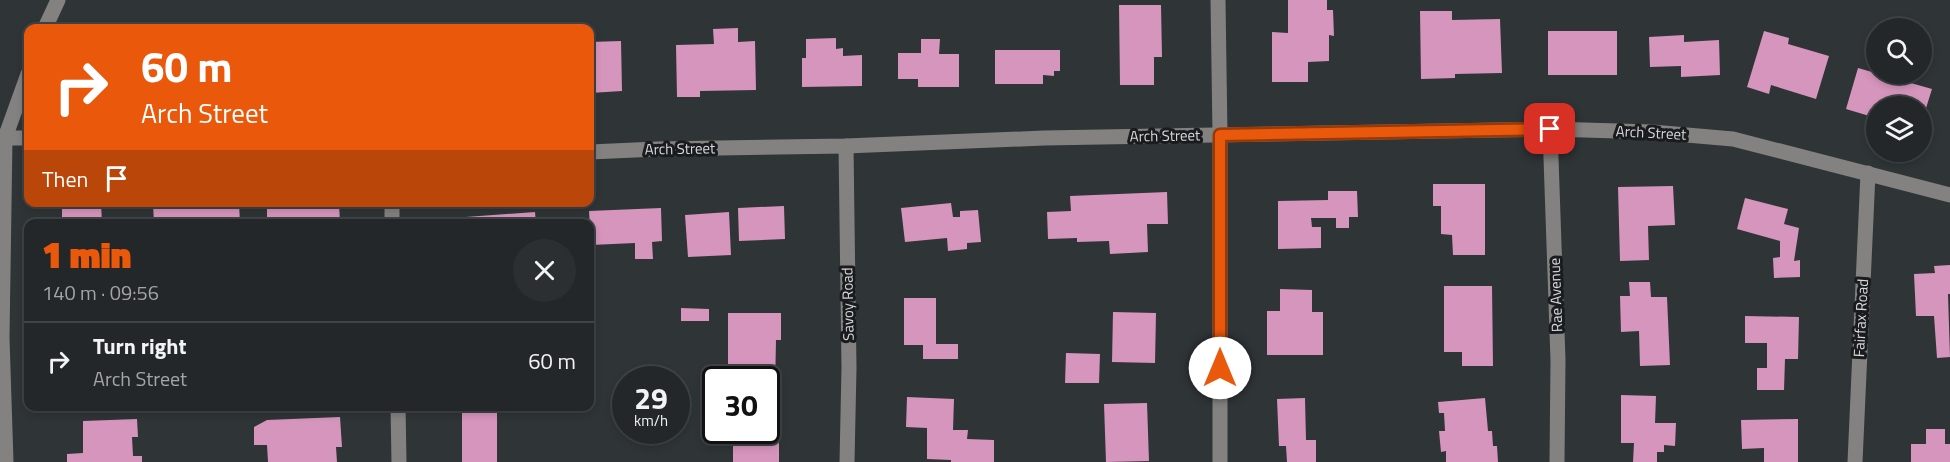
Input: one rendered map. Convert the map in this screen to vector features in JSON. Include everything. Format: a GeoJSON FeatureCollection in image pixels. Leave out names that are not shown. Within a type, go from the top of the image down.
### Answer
{"type":"FeatureCollection","features":[{"type":"Feature","properties":{"kind":"street"},"geometry":{"type":"LineString","coordinates":[[47,24],[58,0]]}},
{"type":"Feature","properties":{"kind":"street"},"geometry":{"type":"LineString","coordinates":[[1218,0],[1220,462]]}},
{"type":"Feature","properties":{"kind":"street"},"geometry":{"type":"LineString","coordinates":[[6,462],[2,338],[3,137],[24,84]]}},
{"type":"Feature","properties":{"kind":"street","name":"Arch Street"},"geometry":{"type":"LineString","coordinates":[[594,152],[846,146],[1044,138],[1550,129],[1652,132],[1733,139],[1950,195]]}},
{"type":"Feature","properties":{"kind":"street","name":"Rae Avenue"},"geometry":{"type":"LineString","coordinates":[[1550,129],[1558,360],[1557,462]]}},
{"type":"Feature","properties":{"kind":"street"},"geometry":{"type":"LineString","coordinates":[[3,137],[24,138]]}},
{"type":"Feature","properties":{"kind":"street","name":"Savoy Road"},"geometry":{"type":"LineString","coordinates":[[846,146],[849,368],[847,462]]}},
{"type":"Feature","properties":{"kind":"street","name":"Fairfax Road"},"geometry":{"type":"LineString","coordinates":[[1855,462],[1868,173]]}},
{"type":"Feature","properties":{"kind":"street"},"geometry":{"type":"LineString","coordinates":[[398,411],[399,462]]}},
{"type":"Feature","properties":{"kind":"building"},"geometry":{"type":"Polygon","coordinates":[[[1288,0],[1327,0],[1327,10],[1333,10],[1334,36],[1329,35],[1329,61],[1308,62],[1308,82],[1272,82],[1272,32],[1288,33],[1288,0]]]}},
{"type":"Feature","properties":{"kind":"building"},"geometry":{"type":"Polygon","coordinates":[[[1119,5],[1161,5],[1162,57],[1154,57],[1154,85],[1120,85],[1119,5]]]}},
{"type":"Feature","properties":{"kind":"building"},"geometry":{"type":"Polygon","coordinates":[[[1420,11],[1452,11],[1452,20],[1500,19],[1502,73],[1455,74],[1455,78],[1421,79],[1420,11]]]}},
{"type":"Feature","properties":{"kind":"building"},"geometry":{"type":"Polygon","coordinates":[[[738,28],[738,42],[755,41],[756,90],[700,91],[700,97],[677,97],[676,45],[714,44],[713,29],[738,28]]]}},
{"type":"Feature","properties":{"kind":"building"},"geometry":{"type":"Polygon","coordinates":[[[1548,31],[1617,31],[1617,75],[1548,75],[1548,31]]]}},
{"type":"Feature","properties":{"kind":"building"},"geometry":{"type":"Polygon","coordinates":[[[1764,31],[1789,38],[1788,44],[1829,56],[1816,99],[1771,85],[1769,94],[1747,87],[1764,31]]]}},
{"type":"Feature","properties":{"kind":"building"},"geometry":{"type":"Polygon","coordinates":[[[1684,35],[1684,42],[1719,40],[1720,75],[1681,77],[1681,66],[1650,67],[1649,37],[1684,35]]]}},
{"type":"Feature","properties":{"kind":"building"},"geometry":{"type":"Polygon","coordinates":[[[836,38],[836,49],[843,48],[843,56],[862,55],[862,86],[802,87],[802,58],[806,58],[806,39],[836,38]]]}},
{"type":"Feature","properties":{"kind":"building"},"geometry":{"type":"Polygon","coordinates":[[[921,39],[940,39],[939,54],[959,54],[959,87],[918,87],[918,79],[898,79],[898,53],[921,53],[921,39]]]}},
{"type":"Feature","properties":{"kind":"building"},"geometry":{"type":"Polygon","coordinates":[[[621,41],[622,91],[594,93],[594,42],[621,41]]]}},
{"type":"Feature","properties":{"kind":"building"},"geometry":{"type":"Polygon","coordinates":[[[995,50],[1060,50],[1060,71],[1054,71],[1054,76],[1043,75],[1043,84],[995,84],[995,50]]]}},
{"type":"Feature","properties":{"kind":"building"},"geometry":{"type":"Polygon","coordinates":[[[1858,68],[1866,70],[1866,84],[1914,84],[1932,89],[1930,96],[1866,96],[1866,115],[1846,109],[1858,68]]]}},
{"type":"Feature","properties":{"kind":"building"},"geometry":{"type":"Polygon","coordinates":[[[1433,184],[1485,184],[1485,255],[1453,255],[1452,235],[1441,234],[1441,206],[1433,206],[1433,184]]]}},
{"type":"Feature","properties":{"kind":"building"},"geometry":{"type":"Polygon","coordinates":[[[1673,186],[1675,225],[1648,226],[1649,260],[1620,261],[1618,187],[1673,186]]]}},
{"type":"Feature","properties":{"kind":"building"},"geometry":{"type":"Polygon","coordinates":[[[1328,191],[1357,191],[1358,217],[1349,217],[1349,228],[1336,228],[1336,218],[1311,218],[1312,227],[1321,227],[1321,248],[1278,249],[1278,201],[1328,200],[1328,191]]]}},
{"type":"Feature","properties":{"kind":"building"},"geometry":{"type":"Polygon","coordinates":[[[1167,192],[1168,224],[1147,224],[1148,252],[1110,254],[1109,241],[1077,242],[1077,238],[1048,239],[1047,212],[1071,211],[1070,196],[1167,192]]]}},
{"type":"Feature","properties":{"kind":"building"},"geometry":{"type":"Polygon","coordinates":[[[1745,198],[1788,209],[1784,224],[1799,228],[1794,261],[1800,260],[1800,277],[1774,278],[1773,258],[1780,257],[1780,241],[1737,229],[1745,198]]]}},
{"type":"Feature","properties":{"kind":"building"},"geometry":{"type":"Polygon","coordinates":[[[951,203],[953,217],[960,217],[960,211],[978,210],[981,242],[967,243],[967,249],[948,251],[947,238],[905,242],[901,208],[951,203]]]}},
{"type":"Feature","properties":{"kind":"building"},"geometry":{"type":"Polygon","coordinates":[[[784,206],[785,239],[739,241],[738,208],[784,206]]]}},
{"type":"Feature","properties":{"kind":"building"},"geometry":{"type":"Polygon","coordinates":[[[62,207],[101,207],[102,219],[62,219],[62,207]]]}},
{"type":"Feature","properties":{"kind":"building"},"geometry":{"type":"Polygon","coordinates":[[[153,207],[239,207],[240,219],[154,219],[153,207]]]}},
{"type":"Feature","properties":{"kind":"building"},"geometry":{"type":"Polygon","coordinates":[[[267,207],[339,207],[340,219],[267,219],[267,207]]]}},
{"type":"Feature","properties":{"kind":"building"},"geometry":{"type":"Polygon","coordinates":[[[661,208],[662,241],[652,242],[653,259],[635,259],[635,243],[594,245],[594,219],[589,219],[589,211],[661,208]]]}},
{"type":"Feature","properties":{"kind":"building"},"geometry":{"type":"Polygon","coordinates":[[[535,212],[536,219],[452,219],[535,212]]]}},
{"type":"Feature","properties":{"kind":"building"},"geometry":{"type":"Polygon","coordinates":[[[729,212],[731,255],[688,257],[685,215],[729,212]]]}},
{"type":"Feature","properties":{"kind":"building"},"geometry":{"type":"Polygon","coordinates":[[[1950,265],[1950,294],[1948,294],[1950,357],[1937,358],[1934,316],[1916,316],[1914,274],[1935,273],[1934,266],[1950,265]]]}},
{"type":"Feature","properties":{"kind":"building"},"geometry":{"type":"Polygon","coordinates":[[[1629,282],[1650,282],[1651,297],[1667,297],[1670,365],[1640,366],[1639,331],[1621,332],[1620,296],[1630,296],[1629,282]]]}},
{"type":"Feature","properties":{"kind":"building"},"geometry":{"type":"Polygon","coordinates":[[[1444,286],[1492,286],[1493,366],[1462,366],[1462,352],[1444,352],[1444,286]]]}},
{"type":"Feature","properties":{"kind":"building"},"geometry":{"type":"Polygon","coordinates":[[[1280,289],[1312,290],[1312,312],[1323,312],[1323,355],[1267,355],[1267,311],[1280,311],[1280,289]]]}},
{"type":"Feature","properties":{"kind":"building"},"geometry":{"type":"Polygon","coordinates":[[[904,298],[936,298],[936,344],[958,344],[958,359],[923,359],[923,345],[904,345],[904,298]]]}},
{"type":"Feature","properties":{"kind":"building"},"geometry":{"type":"Polygon","coordinates":[[[681,308],[709,309],[709,321],[681,321],[681,308]]]}},
{"type":"Feature","properties":{"kind":"building"},"geometry":{"type":"Polygon","coordinates":[[[1113,312],[1156,313],[1155,363],[1112,362],[1113,312]]]}},
{"type":"Feature","properties":{"kind":"building"},"geometry":{"type":"Polygon","coordinates":[[[728,313],[781,313],[781,340],[776,340],[775,366],[728,366],[728,313]]]}},
{"type":"Feature","properties":{"kind":"building"},"geometry":{"type":"Polygon","coordinates":[[[1745,316],[1799,317],[1798,359],[1785,359],[1784,390],[1757,390],[1757,368],[1767,368],[1767,343],[1745,343],[1745,316]]]}},
{"type":"Feature","properties":{"kind":"building"},"geometry":{"type":"Polygon","coordinates":[[[1066,353],[1100,354],[1099,383],[1065,383],[1066,353]]]}},
{"type":"Feature","properties":{"kind":"building"},"geometry":{"type":"Polygon","coordinates":[[[1621,395],[1656,396],[1655,423],[1676,423],[1675,446],[1664,445],[1664,452],[1657,452],[1657,462],[1633,462],[1634,443],[1621,443],[1621,395]]]}},
{"type":"Feature","properties":{"kind":"building"},"geometry":{"type":"Polygon","coordinates":[[[907,397],[954,399],[953,430],[968,430],[967,439],[994,440],[994,462],[951,462],[951,460],[927,459],[927,428],[906,427],[907,397]]]}},
{"type":"Feature","properties":{"kind":"building"},"geometry":{"type":"Polygon","coordinates":[[[1305,398],[1306,440],[1316,440],[1316,462],[1287,462],[1286,446],[1279,446],[1277,399],[1305,398]]]}},
{"type":"Feature","properties":{"kind":"building"},"geometry":{"type":"Polygon","coordinates":[[[1485,398],[1488,431],[1492,431],[1493,446],[1497,446],[1498,462],[1446,462],[1446,451],[1441,452],[1439,431],[1445,431],[1444,413],[1439,413],[1438,402],[1485,398]]]}},
{"type":"Feature","properties":{"kind":"building"},"geometry":{"type":"Polygon","coordinates":[[[1147,403],[1149,461],[1106,462],[1104,404],[1147,403]]]}},
{"type":"Feature","properties":{"kind":"building"},"geometry":{"type":"Polygon","coordinates":[[[497,411],[497,462],[462,462],[462,412],[497,411]]]}},
{"type":"Feature","properties":{"kind":"building"},"geometry":{"type":"Polygon","coordinates":[[[340,417],[342,447],[336,447],[337,462],[268,462],[267,445],[254,445],[254,427],[267,420],[340,417]]]}},
{"type":"Feature","properties":{"kind":"building"},"geometry":{"type":"Polygon","coordinates":[[[137,419],[138,437],[132,437],[133,456],[142,456],[142,462],[67,462],[67,454],[83,453],[83,421],[137,419]]]}},
{"type":"Feature","properties":{"kind":"building"},"geometry":{"type":"Polygon","coordinates":[[[1798,419],[1798,462],[1764,462],[1764,448],[1742,449],[1741,420],[1798,419]]]}},
{"type":"Feature","properties":{"kind":"building"},"geometry":{"type":"Polygon","coordinates":[[[1926,429],[1945,429],[1945,444],[1950,444],[1950,462],[1911,462],[1911,444],[1926,444],[1926,429]]]}},
{"type":"Feature","properties":{"kind":"building"},"geometry":{"type":"Polygon","coordinates":[[[733,444],[779,444],[779,462],[733,462],[733,444]]]}},
{"type":"Feature","properties":{"kind":"route"},"geometry":{"type":"LineString","coordinates":[[1220,368],[1220,135],[1550,129]]}}]}
